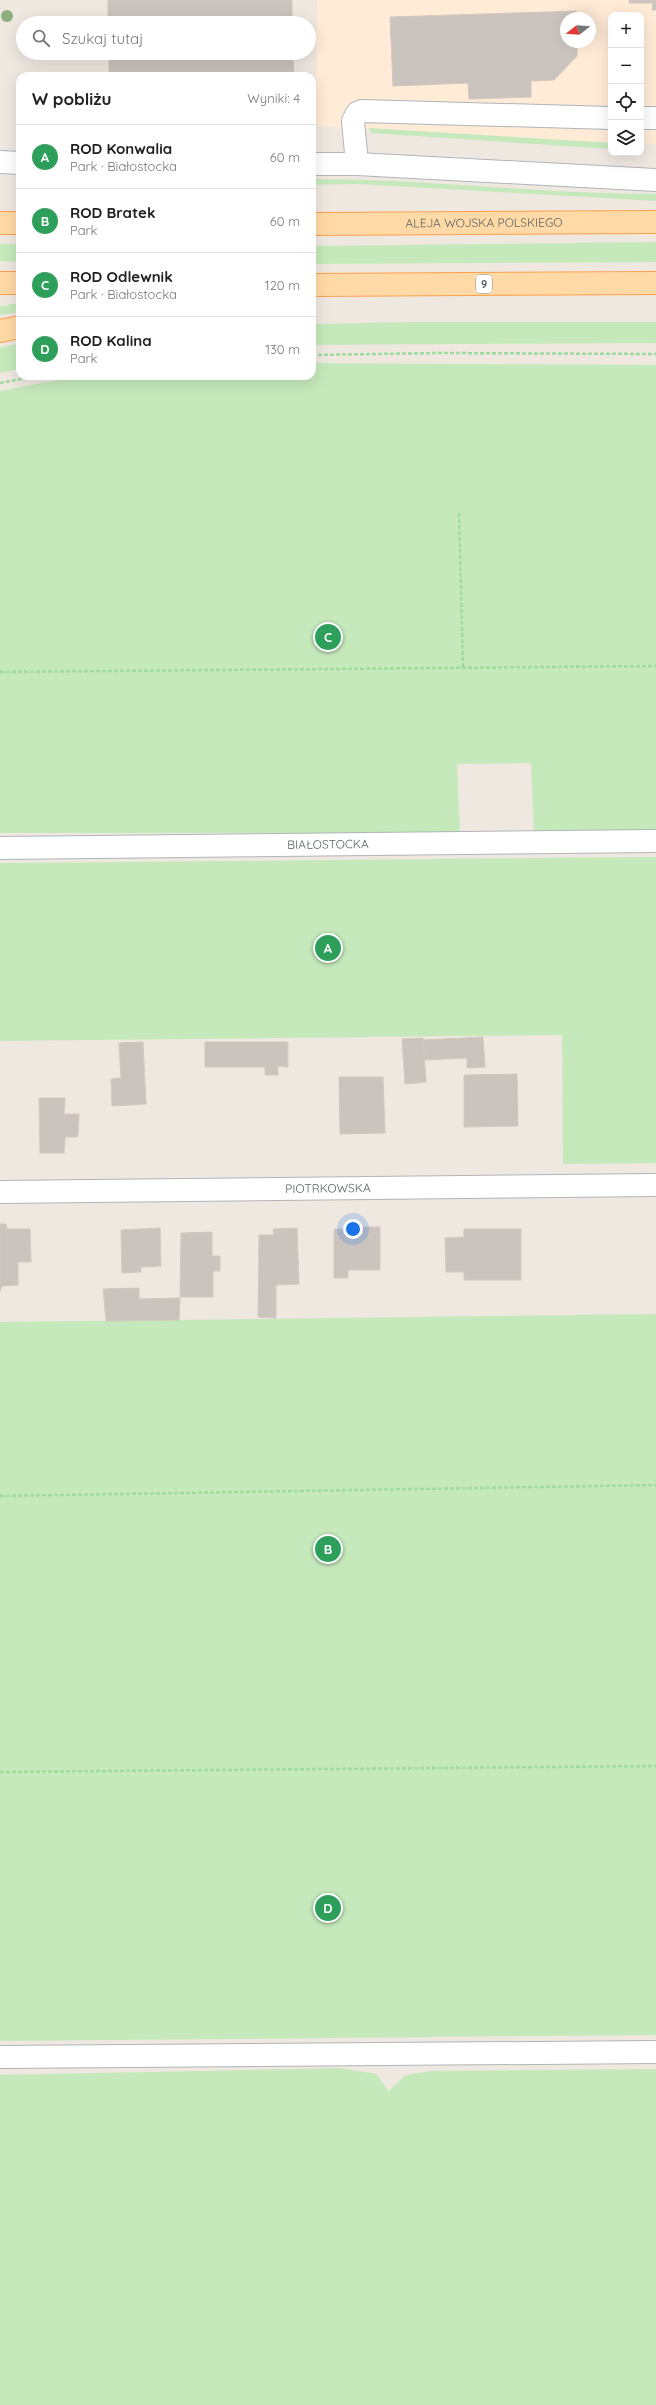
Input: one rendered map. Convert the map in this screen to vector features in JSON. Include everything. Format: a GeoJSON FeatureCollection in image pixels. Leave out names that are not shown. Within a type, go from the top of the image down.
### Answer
{"type":"FeatureCollection","features":[{"type":"Feature","properties":{"kind":"main road","name":"ALEJA WOJSKA POLSKIEGO"},"geometry":{"type":"LineString","coordinates":[[316,224],[656,222]]}},
{"type":"Feature","properties":{"kind":"main road"},"geometry":{"type":"LineString","coordinates":[[0,283],[16,283]]}},
{"type":"Feature","properties":{"kind":"main road","name":"9"},"geometry":{"type":"LineString","coordinates":[[316,285],[656,284]]}},
{"type":"Feature","properties":{"kind":"main road"},"geometry":{"type":"LineString","coordinates":[[0,331],[16,329]]}},
{"type":"Feature","properties":{"kind":"street"},"geometry":{"type":"LineString","coordinates":[[357,164],[353,121],[357,113],[362,111],[608,118]]}},
{"type":"Feature","properties":{"kind":"street"},"geometry":{"type":"LineString","coordinates":[[644,118],[656,118]]}},
{"type":"Feature","properties":{"kind":"street"},"geometry":{"type":"LineString","coordinates":[[0,162],[16,163]]}},
{"type":"Feature","properties":{"kind":"street"},"geometry":{"type":"LineString","coordinates":[[316,164],[357,164],[656,180]]}},
{"type":"Feature","properties":{"kind":"street","name":"BIAŁOSTOCKA"},"geometry":{"type":"LineString","coordinates":[[0,848],[656,842]]}},
{"type":"Feature","properties":{"kind":"street","name":"PIOTRKOWSKA"},"geometry":{"type":"LineString","coordinates":[[0,1192],[656,1185]]}},
{"type":"Feature","properties":{"kind":"street"},"geometry":{"type":"LineString","coordinates":[[0,2057],[656,2052]]}},
{"type":"Feature","properties":{"kind":"path"},"geometry":{"type":"LineString","coordinates":[[316,355],[439,353],[656,354]]}},
{"type":"Feature","properties":{"kind":"path"},"geometry":{"type":"LineString","coordinates":[[0,383],[16,380]]}},
{"type":"Feature","properties":{"kind":"path"},"geometry":{"type":"LineString","coordinates":[[459,513],[463,668]]}},
{"type":"Feature","properties":{"kind":"path"},"geometry":{"type":"LineString","coordinates":[[0,672],[656,666]]}},
{"type":"Feature","properties":{"kind":"path"},"geometry":{"type":"LineString","coordinates":[[0,1496],[656,1485]]}},
{"type":"Feature","properties":{"kind":"path"},"geometry":{"type":"LineString","coordinates":[[0,1772],[656,1766]]}},
{"type":"Feature","properties":{"kind":"shaded area"},"geometry":{"type":"Polygon","coordinates":[[[317,0],[656,0],[656,144],[644,144],[644,12],[608,12],[608,143],[316,126],[317,0]]]}},
{"type":"Feature","properties":{"kind":"green space"},"geometry":{"type":"Polygon","coordinates":[[[369,128],[608,143],[608,149],[371,133],[369,128]]]}},
{"type":"Feature","properties":{"kind":"green space"},"geometry":{"type":"Polygon","coordinates":[[[316,179],[398,181],[570,192],[656,194],[656,201],[358,184],[316,185],[316,179]]]}},
{"type":"Feature","properties":{"kind":"green space"},"geometry":{"type":"Polygon","coordinates":[[[656,242],[656,262],[316,264],[316,246],[656,242]]]}},
{"type":"Feature","properties":{"kind":"green space"},"geometry":{"type":"Polygon","coordinates":[[[0,244],[16,244],[16,262],[0,261],[0,244]]]}},
{"type":"Feature","properties":{"kind":"green space"},"geometry":{"type":"Polygon","coordinates":[[[9,304],[16,304],[16,313],[0,315],[0,306],[8,306],[9,304]]]}},
{"type":"Feature","properties":{"kind":"green space"},"geometry":{"type":"Polygon","coordinates":[[[413,322],[656,322],[656,343],[316,345],[316,324],[413,322]]]}},
{"type":"Feature","properties":{"kind":"green space"},"geometry":{"type":"Polygon","coordinates":[[[16,344],[16,370],[0,373],[0,348],[16,344]]]}},
{"type":"Feature","properties":{"kind":"green space"},"geometry":{"type":"Polygon","coordinates":[[[316,363],[656,365],[656,832],[534,835],[531,763],[457,764],[460,833],[0,833],[0,391],[58,380],[316,380],[316,363]]]}},
{"type":"Feature","properties":{"kind":"green space"},"geometry":{"type":"Polygon","coordinates":[[[656,857],[656,1163],[563,1164],[562,1035],[0,1041],[0,863],[656,857]]]}},
{"type":"Feature","properties":{"kind":"green space"},"geometry":{"type":"Polygon","coordinates":[[[656,1314],[656,2035],[0,2041],[0,1322],[656,1314]]]}},
{"type":"Feature","properties":{"kind":"green space"},"geometry":{"type":"Polygon","coordinates":[[[340,2068],[377,2074],[388,2091],[406,2075],[431,2071],[656,2069],[656,2405],[0,2405],[0,2075],[340,2068]]]}},
{"type":"Feature","properties":{"kind":"building"},"geometry":{"type":"Polygon","coordinates":[[[108,0],[292,0],[292,16],[108,16],[108,0]]]}},
{"type":"Feature","properties":{"kind":"building"},"geometry":{"type":"Polygon","coordinates":[[[629,0],[656,0],[656,10],[652,10],[653,3],[629,3],[629,0]]]}},
{"type":"Feature","properties":{"kind":"building"},"geometry":{"type":"Polygon","coordinates":[[[576,11],[560,12],[560,48],[577,48],[577,56],[554,80],[531,81],[531,97],[469,99],[468,83],[393,86],[390,17],[576,11]]]}},
{"type":"Feature","properties":{"kind":"building"},"geometry":{"type":"Polygon","coordinates":[[[109,60],[293,60],[294,72],[109,72],[109,60]]]}},
{"type":"Feature","properties":{"kind":"building"},"geometry":{"type":"Polygon","coordinates":[[[483,1037],[485,1067],[467,1068],[467,1058],[424,1060],[423,1040],[483,1037]]]}},
{"type":"Feature","properties":{"kind":"building"},"geometry":{"type":"Polygon","coordinates":[[[423,1038],[426,1082],[405,1084],[402,1039],[423,1038]]]}},
{"type":"Feature","properties":{"kind":"building"},"geometry":{"type":"Polygon","coordinates":[[[143,1042],[146,1104],[112,1106],[111,1079],[121,1078],[119,1043],[143,1042]]]}},
{"type":"Feature","properties":{"kind":"building"},"geometry":{"type":"Polygon","coordinates":[[[205,1042],[288,1042],[288,1067],[278,1066],[278,1075],[265,1075],[265,1067],[205,1067],[205,1042]]]}},
{"type":"Feature","properties":{"kind":"building"},"geometry":{"type":"Polygon","coordinates":[[[517,1074],[518,1126],[464,1127],[464,1075],[517,1074]]]}},
{"type":"Feature","properties":{"kind":"building"},"geometry":{"type":"Polygon","coordinates":[[[339,1077],[383,1077],[385,1133],[340,1134],[339,1077]]]}},
{"type":"Feature","properties":{"kind":"building"},"geometry":{"type":"Polygon","coordinates":[[[39,1098],[65,1098],[64,1114],[79,1114],[78,1137],[65,1137],[64,1153],[40,1153],[39,1098]]]}},
{"type":"Feature","properties":{"kind":"building"},"geometry":{"type":"Polygon","coordinates":[[[0,1224],[6,1224],[7,1229],[30,1229],[31,1262],[18,1262],[18,1285],[2,1286],[0,1291],[0,1224]]]}},
{"type":"Feature","properties":{"kind":"building"},"geometry":{"type":"Polygon","coordinates":[[[356,1227],[380,1227],[380,1270],[348,1270],[348,1278],[334,1278],[334,1229],[356,1229],[356,1227]]]}},
{"type":"Feature","properties":{"kind":"building"},"geometry":{"type":"Polygon","coordinates":[[[160,1228],[161,1266],[141,1267],[141,1272],[122,1273],[121,1230],[160,1228]]]}},
{"type":"Feature","properties":{"kind":"building"},"geometry":{"type":"Polygon","coordinates":[[[297,1228],[299,1284],[276,1285],[276,1318],[258,1317],[259,1235],[274,1235],[273,1229],[297,1228]]]}},
{"type":"Feature","properties":{"kind":"building"},"geometry":{"type":"Polygon","coordinates":[[[464,1229],[521,1229],[521,1280],[464,1280],[464,1272],[446,1272],[445,1238],[464,1237],[464,1229]]]}},
{"type":"Feature","properties":{"kind":"building"},"geometry":{"type":"Polygon","coordinates":[[[212,1232],[212,1256],[220,1256],[220,1271],[213,1271],[213,1297],[180,1297],[181,1233],[212,1232]]]}},
{"type":"Feature","properties":{"kind":"building"},"geometry":{"type":"Polygon","coordinates":[[[139,1288],[139,1299],[180,1298],[179,1320],[106,1321],[103,1289],[139,1288]]]}},
{"type":"Feature","properties":{"kind":"place","name":"ROD Odlewnik"},"geometry":{"type":"Point","coordinates":[328,637]}},
{"type":"Feature","properties":{"kind":"place","name":"ROD Konwalia"},"geometry":{"type":"Point","coordinates":[328,948]}},
{"type":"Feature","properties":{"kind":"place","name":"ROD Bratek"},"geometry":{"type":"Point","coordinates":[328,1549]}},
{"type":"Feature","properties":{"kind":"place","name":"ROD Kalina"},"geometry":{"type":"Point","coordinates":[328,1908]}}]}
